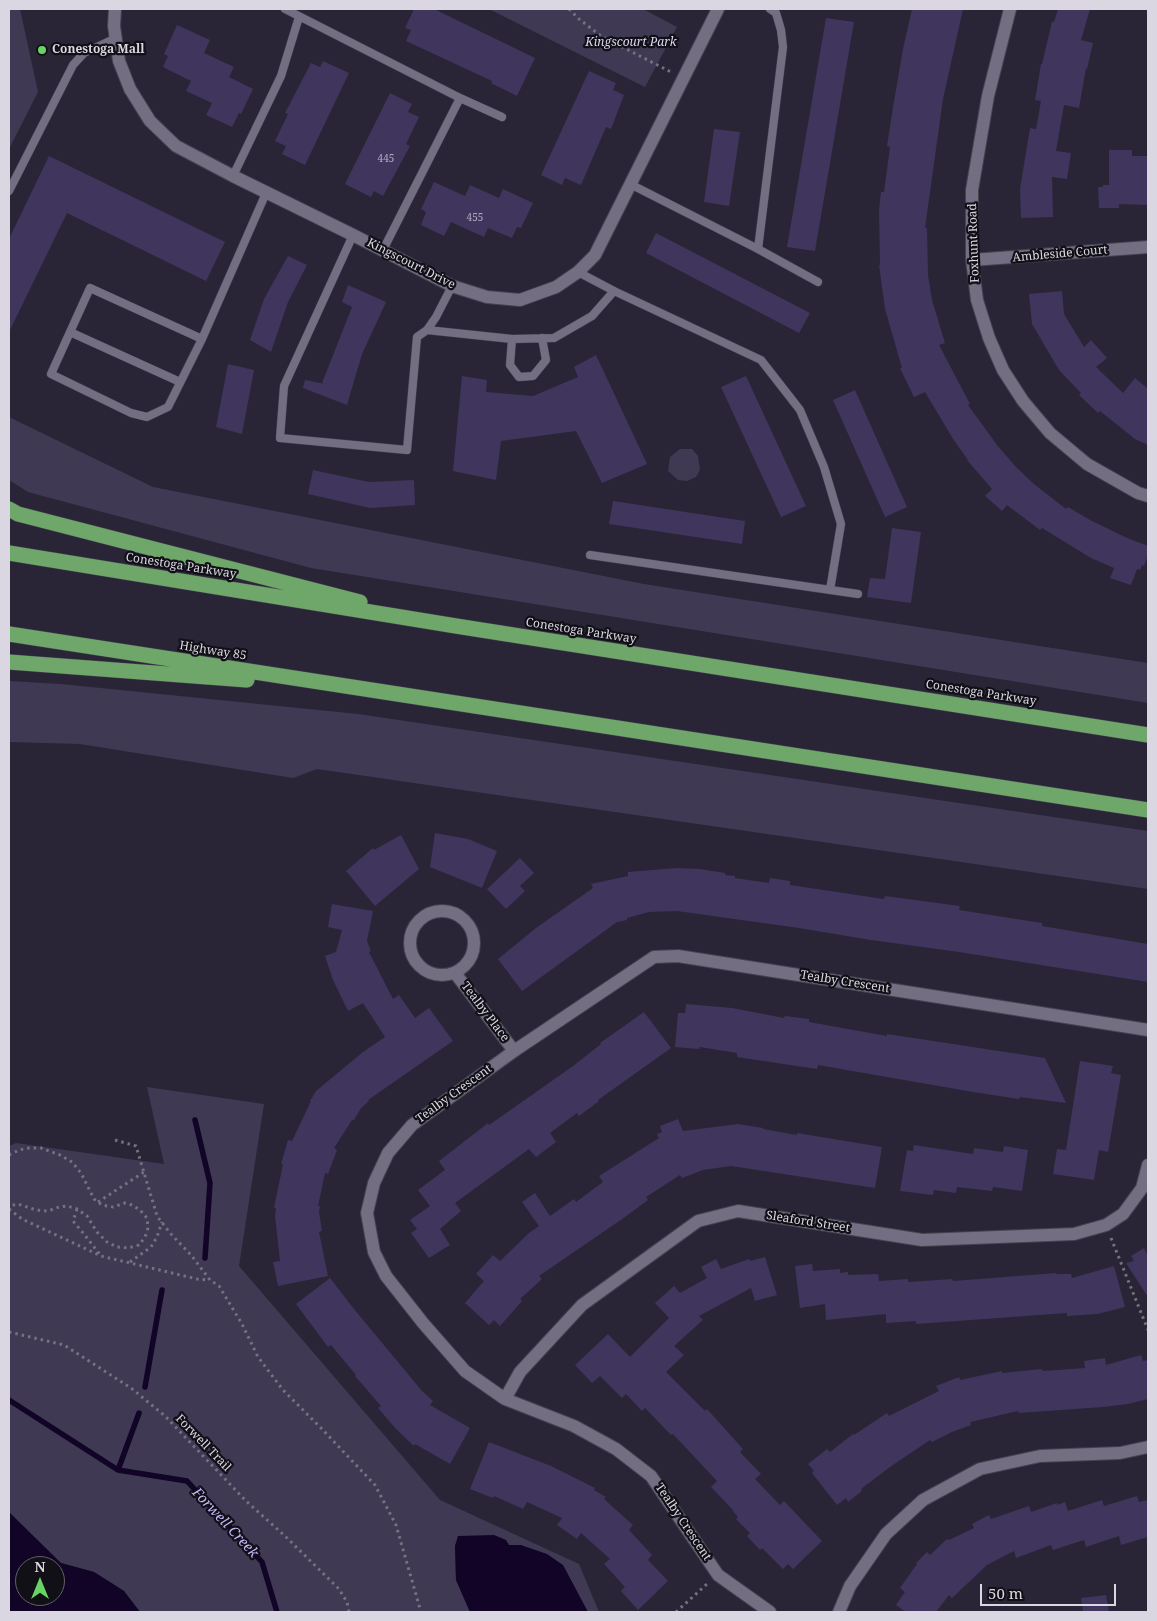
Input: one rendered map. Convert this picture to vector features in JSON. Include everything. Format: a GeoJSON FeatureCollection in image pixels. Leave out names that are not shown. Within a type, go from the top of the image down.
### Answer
{"type":"FeatureCollection","features":[{"type":"Feature","properties":{"kind":"highway"},"geometry":{"type":"LineString","coordinates":[[9,509],[28,516],[456,626]]}},
{"type":"Feature","properties":{"kind":"highway","name":"Conestoga Parkway"},"geometry":{"type":"LineString","coordinates":[[9,553],[456,626],[1148,735]]}},
{"type":"Feature","properties":{"kind":"highway","name":"Highway 85"},"geometry":{"type":"LineString","coordinates":[[9,634],[364,689]]}},
{"type":"Feature","properties":{"kind":"highway"},"geometry":{"type":"LineString","coordinates":[[9,662],[364,689],[1148,810]]}},
{"type":"Feature","properties":{"kind":"street","name":"Kingscourt Drive"},"geometry":{"type":"LineString","coordinates":[[115,9],[114,26],[119,61],[130,88],[150,121],[176,146],[452,286],[488,298],[520,300],[556,287],[578,272],[595,255],[718,9]]}},
{"type":"Feature","properties":{"kind":"street","name":"Foxhunt Road"},"geometry":{"type":"LineString","coordinates":[[1010,9],[988,96],[972,190],[972,260],[977,300],[989,338],[1003,370],[1023,401],[1050,433],[1087,464],[1138,493],[1148,496]]}},
{"type":"Feature","properties":{"kind":"street","name":"Ambleside Court"},"geometry":{"type":"LineString","coordinates":[[972,260],[1148,247]]}},
{"type":"Feature","properties":{"kind":"street","name":"Tealby Place"},"geometry":{"type":"LineString","coordinates":[[433,912],[454,913],[462,918],[470,927],[473,935],[474,946],[471,958],[464,968],[455,973],[444,976],[430,974],[420,968],[412,958],[409,947],[410,935],[415,925],[423,917],[433,912]]}},
{"type":"Feature","properties":{"kind":"street","name":"Tealby Crescent"},"geometry":{"type":"LineString","coordinates":[[770,1612],[718,1575],[651,1476],[616,1449],[574,1426],[505,1399],[465,1371],[423,1323],[386,1276],[374,1252],[367,1213],[374,1183],[388,1153],[412,1125],[514,1050],[654,957],[678,956],[1148,1030]]}},
{"type":"Feature","properties":{"kind":"street","name":"Tealby Place"},"geometry":{"type":"LineString","coordinates":[[455,973],[514,1050]]}},
{"type":"Feature","properties":{"kind":"street","name":"Sleaford Street"},"geometry":{"type":"LineString","coordinates":[[505,1399],[520,1372],[582,1305],[698,1222],[738,1211],[922,1240],[1074,1234],[1106,1225],[1123,1214],[1142,1188],[1148,1164]]}},
{"type":"Feature","properties":{"kind":"street"},"geometry":{"type":"LineString","coordinates":[[839,1612],[850,1586],[886,1534],[923,1500],[980,1469],[1040,1456],[1120,1453],[1148,1446]]}},
{"type":"Feature","properties":{"kind":"lane"},"geometry":{"type":"LineString","coordinates":[[285,9],[502,118]]}},
{"type":"Feature","properties":{"kind":"lane"},"geometry":{"type":"LineString","coordinates":[[758,249],[782,47],[781,30],[776,12],[770,9]]}},
{"type":"Feature","properties":{"kind":"lane"},"geometry":{"type":"LineString","coordinates":[[233,176],[281,76],[299,17]]}},
{"type":"Feature","properties":{"kind":"lane"},"geometry":{"type":"LineString","coordinates":[[9,191],[73,65],[84,53],[116,38]]}},
{"type":"Feature","properties":{"kind":"lane"},"geometry":{"type":"LineString","coordinates":[[383,250],[460,98]]}},
{"type":"Feature","properties":{"kind":"lane"},"geometry":{"type":"LineString","coordinates":[[630,184],[758,249],[818,282]]}},
{"type":"Feature","properties":{"kind":"lane"},"geometry":{"type":"LineString","coordinates":[[202,338],[90,288],[51,374],[131,413],[146,417],[168,407],[202,338],[266,193]]}},
{"type":"Feature","properties":{"kind":"lane"},"geometry":{"type":"LineString","coordinates":[[353,235],[284,386],[280,438],[407,450],[417,337],[427,330],[436,317],[452,286]]}},
{"type":"Feature","properties":{"kind":"lane"},"geometry":{"type":"LineString","coordinates":[[578,272],[614,291],[761,360],[800,410],[824,467],[841,524],[830,590]]}},
{"type":"Feature","properties":{"kind":"lane"},"geometry":{"type":"LineString","coordinates":[[427,330],[512,339],[554,338],[592,316],[614,291]]}},
{"type":"Feature","properties":{"kind":"lane"},"geometry":{"type":"LineString","coordinates":[[70,332],[180,382]]}},
{"type":"Feature","properties":{"kind":"lane"},"geometry":{"type":"LineString","coordinates":[[512,339],[510,365],[519,377],[533,376],[546,360],[542,338]]}},
{"type":"Feature","properties":{"kind":"lane"},"geometry":{"type":"LineString","coordinates":[[590,555],[858,594]]}},
{"type":"Feature","properties":{"kind":"path"},"geometry":{"type":"LineString","coordinates":[[569,9],[579,20],[601,36],[682,78]]}},
{"type":"Feature","properties":{"kind":"path"},"geometry":{"type":"LineString","coordinates":[[115,1140],[136,1146],[157,1216],[210,1280],[219,1286],[242,1324],[258,1357],[283,1390],[322,1428],[375,1485],[396,1525],[421,1612]]}},
{"type":"Feature","properties":{"kind":"path"},"geometry":{"type":"LineString","coordinates":[[9,1155],[19,1150],[41,1148],[60,1155],[72,1162],[81,1173],[94,1199],[102,1205],[113,1207],[125,1203],[132,1205],[147,1218],[148,1228],[145,1237],[139,1245],[128,1248],[117,1247],[107,1242],[97,1232],[87,1216],[77,1209],[67,1206],[48,1211],[36,1210],[18,1204],[9,1208]]}},
{"type":"Feature","properties":{"kind":"path"},"geometry":{"type":"LineString","coordinates":[[98,1202],[144,1172]]}},
{"type":"Feature","properties":{"kind":"path"},"geometry":{"type":"LineString","coordinates":[[9,1208],[30,1223],[101,1256],[197,1279],[210,1280]]}},
{"type":"Feature","properties":{"kind":"path"},"geometry":{"type":"LineString","coordinates":[[77,1209],[73,1222],[101,1256]]}},
{"type":"Feature","properties":{"kind":"path"},"geometry":{"type":"LineString","coordinates":[[130,1263],[151,1247],[158,1238],[162,1222]]}},
{"type":"Feature","properties":{"kind":"path"},"geometry":{"type":"LineString","coordinates":[[1106,1225],[1148,1330]]}},
{"type":"Feature","properties":{"kind":"path","name":"Forwell Trail"},"geometry":{"type":"LineString","coordinates":[[9,1332],[64,1345],[131,1388],[164,1416],[246,1501],[340,1589],[347,1602],[349,1612]]}},
{"type":"Feature","properties":{"kind":"path"},"geometry":{"type":"LineString","coordinates":[[676,1612],[718,1575]]}},
{"type":"Feature","properties":{"kind":"green space"},"geometry":{"type":"Polygon","coordinates":[[[9,9],[20,9],[38,92],[9,149],[9,9]]]}},
{"type":"Feature","properties":{"kind":"green space","name":"Kingscourt Park"},"geometry":{"type":"Polygon","coordinates":[[[489,9],[643,9],[677,27],[645,87],[489,9]]]}},
{"type":"Feature","properties":{"kind":"green space"},"geometry":{"type":"Polygon","coordinates":[[[9,417],[153,487],[644,584],[1148,663],[1148,703],[311,568],[28,492],[9,480],[9,417]]]}},
{"type":"Feature","properties":{"kind":"green space"},"geometry":{"type":"Polygon","coordinates":[[[680,449],[692,449],[698,456],[700,470],[696,477],[687,481],[678,480],[668,471],[670,457],[680,449]]]}},
{"type":"Feature","properties":{"kind":"green space"},"geometry":{"type":"Polygon","coordinates":[[[9,681],[61,684],[358,714],[1148,831],[1148,889],[317,769],[293,778],[80,744],[9,742],[9,681]]]}},
{"type":"Feature","properties":{"kind":"green space"},"geometry":{"type":"Polygon","coordinates":[[[147,1087],[264,1104],[239,1266],[440,1500],[579,1564],[599,1612],[588,1612],[580,1599],[521,1545],[509,1545],[459,1536],[455,1546],[456,1580],[470,1612],[140,1612],[124,1591],[94,1572],[65,1564],[65,1556],[54,1556],[13,1518],[9,1512],[9,1146],[16,1143],[164,1164],[147,1087]]]}},
{"type":"Feature","properties":{"kind":"shaded area"},"geometry":{"type":"Polygon","coordinates":[[[9,1512],[54,1556],[15,1556],[15,1606],[65,1606],[65,1564],[94,1572],[124,1591],[140,1612],[9,1612],[9,1512]]]}},
{"type":"Feature","properties":{"kind":"shaded area"},"geometry":{"type":"Polygon","coordinates":[[[494,1535],[506,1540],[509,1545],[521,1545],[547,1554],[563,1565],[588,1612],[470,1612],[456,1580],[455,1546],[458,1536],[494,1535]]]}},
{"type":"Feature","properties":{"kind":"building"},"geometry":{"type":"Polygon","coordinates":[[[414,9],[434,9],[535,58],[517,96],[491,83],[492,81],[406,41],[411,30],[405,28],[414,9]]]}},
{"type":"Feature","properties":{"kind":"building"},"geometry":{"type":"Polygon","coordinates":[[[912,9],[963,9],[943,99],[925,228],[927,228],[928,275],[932,300],[945,343],[939,345],[970,404],[968,405],[997,445],[1016,467],[1066,509],[1068,507],[1090,520],[1148,546],[1148,555],[1144,566],[1142,565],[1140,570],[1137,569],[1131,585],[1110,578],[1114,568],[1091,558],[1042,528],[1040,530],[1007,505],[1002,511],[985,496],[992,489],[967,460],[925,392],[914,397],[900,368],[902,368],[885,309],[879,265],[879,210],[881,192],[884,192],[890,147],[887,146],[893,107],[912,9]]]}},
{"type":"Feature","properties":{"kind":"building"},"geometry":{"type":"Polygon","coordinates":[[[1058,9],[1090,9],[1081,40],[1093,43],[1086,68],[1079,108],[1064,105],[1056,151],[1071,153],[1067,179],[1052,177],[1053,217],[1021,218],[1020,189],[1030,128],[1036,129],[1041,101],[1035,100],[1041,64],[1052,22],[1054,22],[1058,9]]]}},
{"type":"Feature","properties":{"kind":"building"},"geometry":{"type":"Polygon","coordinates":[[[826,18],[854,22],[815,251],[787,247],[826,18]]]}},
{"type":"Feature","properties":{"kind":"building"},"geometry":{"type":"Polygon","coordinates":[[[177,25],[210,40],[204,53],[234,67],[229,77],[253,89],[241,114],[239,113],[232,127],[206,115],[212,103],[186,91],[191,81],[163,67],[168,56],[164,54],[177,25]]]}},
{"type":"Feature","properties":{"kind":"building"},"geometry":{"type":"Polygon","coordinates":[[[323,61],[349,73],[305,165],[282,154],[286,146],[275,141],[288,114],[285,113],[311,63],[320,67],[323,61]]]}},
{"type":"Feature","properties":{"kind":"building"},"geometry":{"type":"Polygon","coordinates":[[[589,71],[616,83],[613,90],[624,95],[611,129],[606,127],[581,185],[565,178],[562,185],[541,175],[589,71]]]}},
{"type":"Feature","properties":{"kind":"building"},"geometry":{"type":"Polygon","coordinates":[[[390,93],[412,104],[408,112],[419,117],[406,144],[410,146],[383,196],[374,191],[371,197],[345,184],[390,93]]]}},
{"type":"Feature","properties":{"kind":"building"},"geometry":{"type":"Polygon","coordinates":[[[714,129],[740,132],[729,206],[704,202],[714,129]]]}},
{"type":"Feature","properties":{"kind":"building"},"geometry":{"type":"Polygon","coordinates":[[[1109,150],[1132,150],[1132,156],[1148,156],[1148,205],[1119,204],[1119,208],[1099,208],[1098,187],[1109,185],[1109,150]]]}},
{"type":"Feature","properties":{"kind":"building"},"geometry":{"type":"Polygon","coordinates":[[[49,156],[225,242],[206,281],[67,213],[9,332],[9,239],[49,156]]]}},
{"type":"Feature","properties":{"kind":"building"},"geometry":{"type":"Polygon","coordinates":[[[434,182],[465,196],[470,185],[499,198],[503,189],[533,203],[521,228],[517,227],[512,238],[488,228],[484,237],[451,222],[444,236],[421,225],[426,212],[421,209],[434,182]]]}},
{"type":"Feature","properties":{"kind":"building"},"geometry":{"type":"Polygon","coordinates":[[[656,233],[810,313],[799,333],[646,253],[656,233]]]}},
{"type":"Feature","properties":{"kind":"building"},"geometry":{"type":"Polygon","coordinates":[[[288,256],[307,265],[288,302],[271,352],[250,340],[264,299],[288,256]]]}},
{"type":"Feature","properties":{"kind":"building"},"geometry":{"type":"Polygon","coordinates":[[[348,285],[386,302],[362,354],[347,405],[303,388],[305,380],[325,384],[322,383],[352,307],[342,302],[348,285]]]}},
{"type":"Feature","properties":{"kind":"building"},"geometry":{"type":"Polygon","coordinates":[[[1062,291],[1064,314],[1084,347],[1091,340],[1107,358],[1096,367],[1123,393],[1135,378],[1148,389],[1148,445],[1135,439],[1100,411],[1098,413],[1079,395],[1081,393],[1059,370],[1032,324],[1029,294],[1062,291]]]}},
{"type":"Feature","properties":{"kind":"building"},"geometry":{"type":"Polygon","coordinates":[[[596,355],[647,464],[602,483],[576,431],[501,441],[496,480],[453,471],[462,376],[487,380],[486,392],[533,396],[578,377],[574,367],[596,355]]]}},
{"type":"Feature","properties":{"kind":"building"},"geometry":{"type":"Polygon","coordinates":[[[228,364],[254,370],[242,434],[216,427],[228,364]]]}},
{"type":"Feature","properties":{"kind":"building"},"geometry":{"type":"Polygon","coordinates":[[[746,376],[806,506],[781,517],[721,387],[746,376]]]}},
{"type":"Feature","properties":{"kind":"building"},"geometry":{"type":"Polygon","coordinates":[[[855,390],[907,507],[885,517],[833,400],[855,390]]]}},
{"type":"Feature","properties":{"kind":"building"},"geometry":{"type":"Polygon","coordinates":[[[313,470],[369,482],[414,480],[415,505],[370,508],[308,494],[313,470]]]}},
{"type":"Feature","properties":{"kind":"building"},"geometry":{"type":"Polygon","coordinates":[[[613,501],[745,521],[742,544],[609,524],[613,501]]]}},
{"type":"Feature","properties":{"kind":"building"},"geometry":{"type":"Polygon","coordinates":[[[892,528],[921,532],[911,603],[867,597],[870,578],[885,579],[892,528]]]}},
{"type":"Feature","properties":{"kind":"building"},"geometry":{"type":"Polygon","coordinates":[[[435,833],[468,839],[497,851],[482,888],[430,867],[435,833]]]}},
{"type":"Feature","properties":{"kind":"building"},"geometry":{"type":"Polygon","coordinates":[[[401,835],[419,869],[375,906],[346,871],[373,848],[374,850],[401,835]]]}},
{"type":"Feature","properties":{"kind":"building"},"geometry":{"type":"Polygon","coordinates":[[[520,858],[534,873],[520,886],[525,891],[506,909],[487,889],[520,858]]]}},
{"type":"Feature","properties":{"kind":"building"},"geometry":{"type":"Polygon","coordinates":[[[677,868],[725,873],[725,875],[735,876],[735,878],[769,883],[770,878],[790,881],[790,885],[884,899],[885,896],[960,906],[959,910],[1042,923],[1042,926],[1148,944],[1148,982],[677,911],[649,912],[617,922],[522,991],[498,959],[536,928],[593,888],[591,884],[628,876],[628,872],[677,868]]]}},
{"type":"Feature","properties":{"kind":"building"},"geometry":{"type":"Polygon","coordinates":[[[332,904],[373,911],[367,941],[371,951],[369,952],[393,999],[399,995],[415,1018],[429,1008],[453,1041],[368,1100],[354,1120],[352,1120],[334,1148],[337,1150],[328,1174],[325,1173],[318,1206],[320,1206],[322,1231],[319,1232],[328,1276],[278,1286],[273,1262],[280,1261],[275,1216],[276,1208],[274,1208],[283,1164],[281,1164],[288,1140],[292,1141],[316,1091],[363,1052],[385,1037],[363,1003],[348,1011],[333,980],[325,956],[336,952],[342,930],[328,927],[332,904]]]}},
{"type":"Feature","properties":{"kind":"building"},"geometry":{"type":"Polygon","coordinates":[[[686,1004],[732,1008],[784,1018],[785,1016],[809,1019],[809,1022],[887,1036],[887,1034],[1045,1058],[1066,1103],[1020,1097],[1019,1099],[973,1092],[818,1065],[817,1069],[737,1057],[737,1053],[700,1047],[699,1049],[675,1047],[678,1013],[685,1013],[686,1004]]]}},
{"type":"Feature","properties":{"kind":"building"},"geometry":{"type":"Polygon","coordinates":[[[644,1012],[671,1048],[598,1100],[579,1116],[577,1113],[550,1133],[556,1142],[536,1157],[529,1149],[455,1203],[461,1211],[440,1229],[450,1245],[429,1258],[411,1233],[417,1229],[410,1220],[430,1206],[418,1190],[445,1170],[439,1161],[488,1123],[489,1125],[573,1066],[600,1043],[644,1012]]]}},
{"type":"Feature","properties":{"kind":"building"},"geometry":{"type":"Polygon","coordinates":[[[1080,1061],[1113,1066],[1111,1073],[1121,1075],[1108,1152],[1099,1150],[1094,1180],[1053,1174],[1057,1149],[1066,1150],[1080,1061]]]}},
{"type":"Feature","properties":{"kind":"building"},"geometry":{"type":"Polygon","coordinates":[[[678,1119],[683,1131],[738,1124],[797,1135],[797,1133],[882,1147],[875,1188],[731,1166],[703,1170],[682,1178],[680,1175],[646,1197],[648,1200],[625,1217],[539,1276],[542,1279],[520,1299],[522,1301],[500,1326],[494,1320],[489,1325],[465,1303],[484,1281],[476,1274],[493,1255],[500,1261],[539,1226],[522,1202],[535,1193],[550,1216],[574,1199],[576,1202],[603,1182],[599,1176],[659,1138],[657,1134],[662,1132],[660,1126],[678,1119]]]}},
{"type":"Feature","properties":{"kind":"building"},"geometry":{"type":"Polygon","coordinates":[[[914,1145],[973,1154],[974,1148],[1003,1152],[1004,1146],[1028,1150],[1022,1191],[993,1187],[992,1191],[957,1187],[956,1193],[934,1190],[933,1195],[900,1191],[907,1150],[913,1151],[914,1145]]]}},
{"type":"Feature","properties":{"kind":"building"},"geometry":{"type":"Polygon","coordinates":[[[1144,1248],[1148,1256],[1148,1297],[1126,1263],[1134,1261],[1131,1256],[1144,1248]]]}},
{"type":"Feature","properties":{"kind":"building"},"geometry":{"type":"Polygon","coordinates":[[[765,1257],[777,1295],[755,1301],[751,1288],[699,1316],[703,1320],[674,1346],[684,1355],[666,1372],[705,1411],[707,1409],[743,1449],[740,1452],[761,1474],[755,1479],[780,1505],[784,1501],[822,1541],[793,1569],[788,1564],[783,1569],[762,1548],[760,1550],[747,1536],[750,1533],[736,1519],[738,1517],[733,1510],[711,1487],[717,1481],[673,1434],[671,1435],[645,1408],[642,1411],[626,1394],[622,1398],[600,1376],[592,1383],[575,1365],[608,1334],[630,1357],[669,1318],[655,1303],[674,1286],[680,1293],[707,1278],[701,1267],[716,1259],[721,1269],[749,1259],[750,1261],[765,1257]]]}},
{"type":"Feature","properties":{"kind":"building"},"geometry":{"type":"Polygon","coordinates":[[[812,1264],[813,1271],[840,1269],[840,1273],[848,1272],[848,1275],[878,1274],[879,1281],[908,1279],[908,1282],[952,1279],[953,1281],[1056,1273],[1071,1274],[1072,1278],[1114,1266],[1125,1307],[1097,1314],[1067,1316],[1067,1313],[916,1324],[916,1321],[886,1323],[886,1314],[826,1320],[825,1304],[800,1308],[795,1266],[812,1264]]]}},
{"type":"Feature","properties":{"kind":"building"},"geometry":{"type":"Polygon","coordinates":[[[330,1278],[422,1391],[433,1401],[430,1405],[470,1428],[450,1464],[415,1444],[414,1446],[396,1429],[378,1408],[381,1406],[331,1345],[328,1347],[296,1304],[330,1278]]]}},
{"type":"Feature","properties":{"kind":"building"},"geometry":{"type":"Polygon","coordinates":[[[1141,1355],[1143,1361],[1148,1360],[1148,1399],[1103,1407],[1019,1413],[1018,1411],[970,1422],[971,1425],[932,1442],[930,1440],[890,1467],[861,1489],[862,1491],[848,1502],[846,1498],[837,1505],[812,1473],[814,1471],[808,1464],[827,1449],[830,1452],[853,1434],[887,1413],[889,1416],[939,1391],[936,1386],[959,1377],[960,1380],[1002,1371],[1002,1373],[1042,1369],[1043,1371],[1085,1368],[1084,1361],[1105,1358],[1106,1365],[1141,1355]]]}},
{"type":"Feature","properties":{"kind":"building"},"geometry":{"type":"Polygon","coordinates":[[[489,1442],[551,1466],[595,1488],[594,1490],[606,1497],[604,1499],[633,1525],[629,1530],[652,1555],[648,1560],[668,1581],[638,1610],[621,1591],[625,1587],[604,1564],[610,1559],[581,1533],[577,1539],[557,1525],[562,1518],[527,1502],[523,1509],[494,1496],[493,1498],[470,1489],[489,1442]]]}},
{"type":"Feature","properties":{"kind":"building"},"geometry":{"type":"Polygon","coordinates":[[[1137,1496],[1139,1502],[1148,1500],[1148,1537],[1121,1545],[1119,1536],[1086,1547],[1084,1540],[1053,1550],[1051,1545],[1016,1558],[1014,1551],[987,1565],[952,1598],[949,1595],[936,1612],[906,1612],[896,1605],[905,1592],[900,1588],[916,1563],[927,1552],[930,1555],[947,1539],[949,1540],[974,1528],[972,1524],[989,1515],[991,1519],[1029,1506],[1031,1512],[1065,1502],[1068,1511],[1102,1500],[1104,1506],[1137,1496]]]}},
{"type":"Feature","properties":{"kind":"building"},"geometry":{"type":"Polygon","coordinates":[[[1106,1595],[1109,1612],[1083,1612],[1081,1598],[1106,1595]]]}},
{"type":"Feature","properties":{"kind":"waterway"},"geometry":{"type":"LineString","coordinates":[[195,1120],[210,1183],[205,1258]]}},
{"type":"Feature","properties":{"kind":"waterway"},"geometry":{"type":"LineString","coordinates":[[145,1387],[162,1290]]}},
{"type":"Feature","properties":{"kind":"waterway","name":"Forwell Creek"},"geometry":{"type":"LineString","coordinates":[[9,1400],[118,1470],[187,1481],[262,1562],[277,1612]]}},
{"type":"Feature","properties":{"kind":"waterway"},"geometry":{"type":"LineString","coordinates":[[118,1470],[139,1413]]}},
{"type":"Feature","properties":{"kind":"place","name":"Conestoga Mall"},"geometry":{"type":"Point","coordinates":[42,50]}}]}
